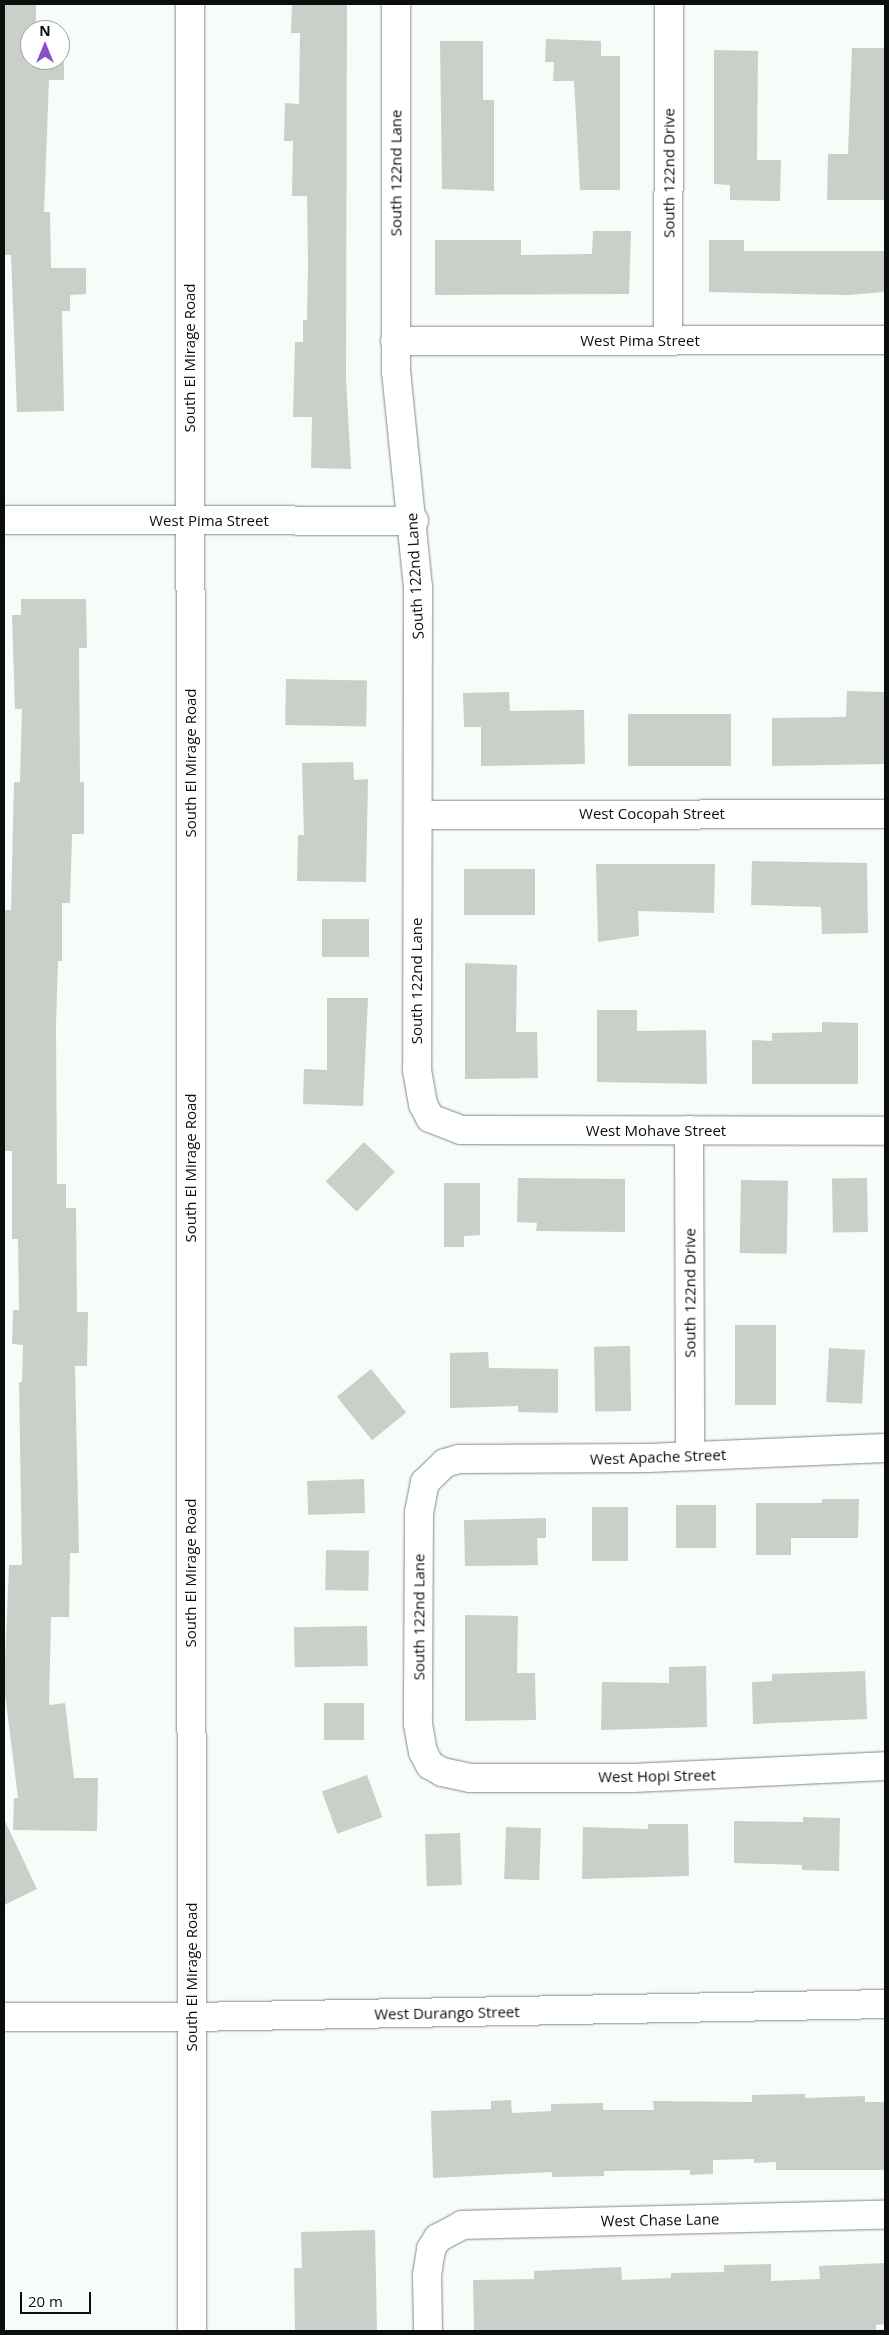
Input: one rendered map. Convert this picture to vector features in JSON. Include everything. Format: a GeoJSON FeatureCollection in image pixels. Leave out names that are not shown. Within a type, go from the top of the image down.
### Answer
{"type":"FeatureCollection","features":[{"type":"Feature","properties":{"kind":"street","name":"South El Mirage Road"},"geometry":{"type":"LineString","coordinates":[[190,4],[192,2331]]}},
{"type":"Feature","properties":{"kind":"street","name":"South 122nd Lane"},"geometry":{"type":"LineString","coordinates":[[396,4],[395,341],[398,411],[414,521],[418,588],[417,1070],[423,1104],[430,1118]]}},
{"type":"Feature","properties":{"kind":"street","name":"South 122nd Drive"},"geometry":{"type":"LineString","coordinates":[[668,342],[669,4]]}},
{"type":"Feature","properties":{"kind":"street","name":"West Pima Street"},"geometry":{"type":"LineString","coordinates":[[395,341],[668,342],[885,340]]}},
{"type":"Feature","properties":{"kind":"street","name":"West Pima Street"},"geometry":{"type":"LineString","coordinates":[[4,520],[414,521]]}},
{"type":"Feature","properties":{"kind":"street","name":"West Cocopah Street"},"geometry":{"type":"LineString","coordinates":[[418,815],[885,814]]}},
{"type":"Feature","properties":{"kind":"street","name":"West Mohave Street"},"geometry":{"type":"LineString","coordinates":[[430,1118],[461,1130],[885,1131]]}},
{"type":"Feature","properties":{"kind":"street","name":"South 122nd Drive"},"geometry":{"type":"LineString","coordinates":[[689,1130],[690,1456]]}},
{"type":"Feature","properties":{"kind":"street","name":"West Apache Street"},"geometry":{"type":"LineString","coordinates":[[434,1471],[459,1459],[690,1456],[885,1448]]}},
{"type":"Feature","properties":{"kind":"street","name":"South 122nd Lane"},"geometry":{"type":"LineString","coordinates":[[430,1764],[423,1752],[418,1724],[419,1522],[425,1482],[434,1471]]}},
{"type":"Feature","properties":{"kind":"street","name":"West Hopi Street"},"geometry":{"type":"LineString","coordinates":[[430,1764],[442,1772],[470,1778],[661,1777],[885,1766]]}},
{"type":"Feature","properties":{"kind":"street","name":"West Durango Street"},"geometry":{"type":"LineString","coordinates":[[5,2016],[192,2017],[885,2004]]}},
{"type":"Feature","properties":{"kind":"street","name":"West Chase Lane"},"geometry":{"type":"LineString","coordinates":[[428,2331],[428,2261],[438,2238],[449,2230],[475,2224],[885,2215]]}},
{"type":"Feature","properties":{"kind":"building"},"geometry":{"type":"Polygon","coordinates":[[[4,4],[36,4],[36,20],[20,20],[20,70],[64,70],[64,80],[49,80],[44,212],[50,212],[51,268],[86,268],[86,294],[70,295],[70,311],[62,311],[64,411],[17,412],[11,255],[4,255],[4,4]]]}},
{"type":"Feature","properties":{"kind":"building"},"geometry":{"type":"Polygon","coordinates":[[[292,4],[347,4],[346,379],[351,469],[311,468],[312,417],[293,417],[295,342],[303,342],[303,320],[307,320],[308,265],[307,196],[292,196],[293,141],[284,141],[285,103],[299,104],[300,33],[291,33],[292,4]]]}},
{"type":"Feature","properties":{"kind":"building"},"geometry":{"type":"Polygon","coordinates":[[[546,39],[601,41],[601,56],[620,56],[620,190],[580,190],[574,81],[553,81],[554,62],[545,62],[546,39]]]}},
{"type":"Feature","properties":{"kind":"building"},"geometry":{"type":"Polygon","coordinates":[[[440,41],[483,41],[483,100],[494,100],[494,191],[442,189],[440,41]]]}},
{"type":"Feature","properties":{"kind":"building"},"geometry":{"type":"Polygon","coordinates":[[[852,48],[885,48],[885,200],[827,200],[828,154],[848,154],[852,48]]]}},
{"type":"Feature","properties":{"kind":"building"},"geometry":{"type":"Polygon","coordinates":[[[714,50],[758,51],[757,160],[781,160],[780,201],[730,200],[730,185],[714,184],[714,50]]]}},
{"type":"Feature","properties":{"kind":"building"},"geometry":{"type":"Polygon","coordinates":[[[593,231],[631,231],[629,294],[435,295],[435,240],[521,240],[521,255],[592,254],[593,231]]]}},
{"type":"Feature","properties":{"kind":"building"},"geometry":{"type":"Polygon","coordinates":[[[709,240],[744,240],[744,251],[885,251],[885,292],[848,295],[709,292],[709,240]]]}},
{"type":"Feature","properties":{"kind":"building"},"geometry":{"type":"Polygon","coordinates":[[[21,599],[86,599],[87,648],[79,648],[80,782],[84,782],[84,834],[72,834],[70,903],[62,903],[62,961],[58,961],[56,1024],[57,1184],[66,1184],[66,1208],[76,1208],[77,1312],[88,1312],[87,1366],[75,1366],[79,1553],[70,1553],[69,1617],[51,1617],[49,1705],[65,1703],[74,1778],[98,1778],[97,1831],[13,1830],[14,1798],[18,1798],[4,1686],[9,1565],[22,1565],[19,1382],[22,1382],[23,1345],[12,1344],[13,1310],[19,1310],[18,1239],[12,1239],[12,1151],[4,1151],[4,910],[11,910],[14,782],[20,782],[22,709],[15,709],[12,615],[21,615],[21,599]]]}},
{"type":"Feature","properties":{"kind":"building"},"geometry":{"type":"Polygon","coordinates":[[[286,679],[367,680],[366,726],[285,725],[286,679]]]}},
{"type":"Feature","properties":{"kind":"building"},"geometry":{"type":"Polygon","coordinates":[[[847,691],[885,692],[885,764],[772,766],[772,718],[846,717],[847,691]]]}},
{"type":"Feature","properties":{"kind":"building"},"geometry":{"type":"Polygon","coordinates":[[[509,692],[510,711],[584,710],[585,764],[481,766],[481,727],[464,727],[463,693],[509,692]]]}},
{"type":"Feature","properties":{"kind":"building"},"geometry":{"type":"Polygon","coordinates":[[[628,714],[731,714],[731,766],[628,766],[628,714]]]}},
{"type":"Feature","properties":{"kind":"building"},"geometry":{"type":"Polygon","coordinates":[[[353,762],[354,780],[368,779],[366,882],[297,881],[298,835],[304,835],[302,763],[353,762]]]}},
{"type":"Feature","properties":{"kind":"building"},"geometry":{"type":"Polygon","coordinates":[[[752,861],[867,863],[868,933],[822,934],[821,907],[751,905],[752,861]]]}},
{"type":"Feature","properties":{"kind":"building"},"geometry":{"type":"Polygon","coordinates":[[[596,864],[715,864],[714,913],[638,911],[639,936],[598,942],[596,864]]]}},
{"type":"Feature","properties":{"kind":"building"},"geometry":{"type":"Polygon","coordinates":[[[464,869],[535,869],[535,915],[464,915],[464,869]]]}},
{"type":"Feature","properties":{"kind":"building"},"geometry":{"type":"Polygon","coordinates":[[[322,919],[369,919],[369,957],[322,957],[322,919]]]}},
{"type":"Feature","properties":{"kind":"building"},"geometry":{"type":"Polygon","coordinates":[[[465,963],[517,965],[516,1032],[537,1032],[538,1078],[465,1079],[465,963]]]}},
{"type":"Feature","properties":{"kind":"building"},"geometry":{"type":"Polygon","coordinates":[[[327,998],[368,998],[363,1106],[303,1104],[304,1069],[327,1070],[327,998]]]}},
{"type":"Feature","properties":{"kind":"building"},"geometry":{"type":"Polygon","coordinates":[[[597,1010],[637,1010],[637,1031],[706,1030],[707,1084],[597,1082],[597,1010]]]}},
{"type":"Feature","properties":{"kind":"building"},"geometry":{"type":"Polygon","coordinates":[[[822,1022],[858,1023],[858,1084],[752,1084],[752,1040],[772,1041],[772,1033],[822,1032],[822,1022]]]}},
{"type":"Feature","properties":{"kind":"building"},"geometry":{"type":"Polygon","coordinates":[[[364,1142],[395,1172],[357,1211],[326,1182],[364,1142]]]}},
{"type":"Feature","properties":{"kind":"building"},"geometry":{"type":"Polygon","coordinates":[[[518,1178],[625,1179],[625,1232],[536,1231],[537,1223],[517,1222],[518,1178]]]}},
{"type":"Feature","properties":{"kind":"building"},"geometry":{"type":"Polygon","coordinates":[[[867,1178],[868,1232],[833,1233],[832,1179],[867,1178]]]}},
{"type":"Feature","properties":{"kind":"building"},"geometry":{"type":"Polygon","coordinates":[[[741,1180],[788,1181],[787,1254],[740,1253],[741,1180]]]}},
{"type":"Feature","properties":{"kind":"building"},"geometry":{"type":"Polygon","coordinates":[[[444,1183],[480,1183],[480,1235],[464,1236],[464,1247],[444,1247],[444,1183]]]}},
{"type":"Feature","properties":{"kind":"building"},"geometry":{"type":"Polygon","coordinates":[[[735,1325],[776,1325],[776,1405],[735,1405],[735,1325]]]}},
{"type":"Feature","properties":{"kind":"building"},"geometry":{"type":"Polygon","coordinates":[[[630,1346],[631,1411],[595,1412],[594,1347],[630,1346]]]}},
{"type":"Feature","properties":{"kind":"building"},"geometry":{"type":"Polygon","coordinates":[[[829,1348],[865,1350],[862,1404],[826,1402],[829,1348]]]}},
{"type":"Feature","properties":{"kind":"building"},"geometry":{"type":"Polygon","coordinates":[[[488,1352],[489,1368],[558,1369],[558,1413],[518,1412],[518,1406],[450,1408],[450,1353],[488,1352]]]}},
{"type":"Feature","properties":{"kind":"building"},"geometry":{"type":"Polygon","coordinates":[[[371,1369],[406,1413],[372,1440],[337,1397],[371,1369]]]}},
{"type":"Feature","properties":{"kind":"building"},"geometry":{"type":"Polygon","coordinates":[[[364,1479],[365,1513],[308,1515],[307,1481],[364,1479]]]}},
{"type":"Feature","properties":{"kind":"building"},"geometry":{"type":"Polygon","coordinates":[[[822,1499],[859,1499],[858,1538],[791,1538],[791,1555],[756,1555],[756,1503],[822,1503],[822,1499]]]}},
{"type":"Feature","properties":{"kind":"building"},"geometry":{"type":"Polygon","coordinates":[[[676,1505],[716,1505],[716,1548],[676,1548],[676,1505]]]}},
{"type":"Feature","properties":{"kind":"building"},"geometry":{"type":"Polygon","coordinates":[[[592,1507],[628,1507],[628,1561],[592,1561],[592,1507]]]}},
{"type":"Feature","properties":{"kind":"building"},"geometry":{"type":"Polygon","coordinates":[[[546,1518],[546,1538],[537,1538],[538,1565],[465,1566],[464,1520],[546,1518]]]}},
{"type":"Feature","properties":{"kind":"building"},"geometry":{"type":"Polygon","coordinates":[[[326,1550],[369,1551],[368,1591],[325,1590],[326,1550]]]}},
{"type":"Feature","properties":{"kind":"building"},"geometry":{"type":"Polygon","coordinates":[[[465,1615],[518,1616],[517,1673],[535,1673],[536,1720],[465,1721],[465,1615]]]}},
{"type":"Feature","properties":{"kind":"building"},"geometry":{"type":"Polygon","coordinates":[[[367,1626],[368,1666],[295,1667],[294,1627],[367,1626]]]}},
{"type":"Feature","properties":{"kind":"building"},"geometry":{"type":"Polygon","coordinates":[[[706,1666],[707,1727],[601,1730],[602,1682],[669,1683],[669,1667],[706,1666]]]}},
{"type":"Feature","properties":{"kind":"building"},"geometry":{"type":"Polygon","coordinates":[[[865,1671],[867,1719],[753,1724],[752,1682],[772,1681],[772,1674],[865,1671]]]}},
{"type":"Feature","properties":{"kind":"building"},"geometry":{"type":"Polygon","coordinates":[[[324,1703],[364,1703],[364,1740],[324,1740],[324,1703]]]}},
{"type":"Feature","properties":{"kind":"building"},"geometry":{"type":"Polygon","coordinates":[[[367,1775],[382,1817],[337,1834],[322,1791],[367,1775]]]}},
{"type":"Feature","properties":{"kind":"building"},"geometry":{"type":"Polygon","coordinates":[[[803,1817],[840,1818],[839,1871],[802,1870],[802,1865],[734,1863],[734,1821],[803,1822],[803,1817]]]}},
{"type":"Feature","properties":{"kind":"building"},"geometry":{"type":"Polygon","coordinates":[[[4,1819],[37,1889],[4,1905],[4,1819]]]}},
{"type":"Feature","properties":{"kind":"building"},"geometry":{"type":"Polygon","coordinates":[[[648,1824],[688,1824],[689,1876],[582,1879],[583,1827],[648,1829],[648,1824]]]}},
{"type":"Feature","properties":{"kind":"building"},"geometry":{"type":"Polygon","coordinates":[[[506,1827],[541,1828],[539,1880],[504,1879],[506,1827]]]}},
{"type":"Feature","properties":{"kind":"building"},"geometry":{"type":"Polygon","coordinates":[[[460,1833],[462,1885],[427,1886],[425,1834],[460,1833]]]}},
{"type":"Feature","properties":{"kind":"building"},"geometry":{"type":"Polygon","coordinates":[[[805,2094],[805,2098],[865,2096],[865,2102],[885,2102],[885,2170],[776,2170],[776,2162],[754,2163],[754,2159],[713,2160],[713,2174],[690,2175],[690,2170],[604,2171],[604,2176],[552,2177],[552,2172],[433,2178],[431,2111],[491,2109],[491,2101],[511,2100],[512,2113],[551,2111],[551,2104],[603,2103],[603,2110],[654,2110],[653,2101],[752,2102],[752,2095],[805,2094]]]}},
{"type":"Feature","properties":{"kind":"building"},"geometry":{"type":"Polygon","coordinates":[[[375,2230],[377,2331],[295,2331],[294,2268],[302,2268],[301,2232],[375,2230]]]}},
{"type":"Feature","properties":{"kind":"building"},"geometry":{"type":"Polygon","coordinates":[[[885,2263],[885,2324],[876,2325],[876,2331],[474,2331],[473,2280],[534,2279],[534,2271],[621,2267],[622,2280],[671,2278],[671,2273],[724,2272],[724,2265],[771,2264],[771,2281],[820,2279],[819,2266],[885,2263]]]}}]}
